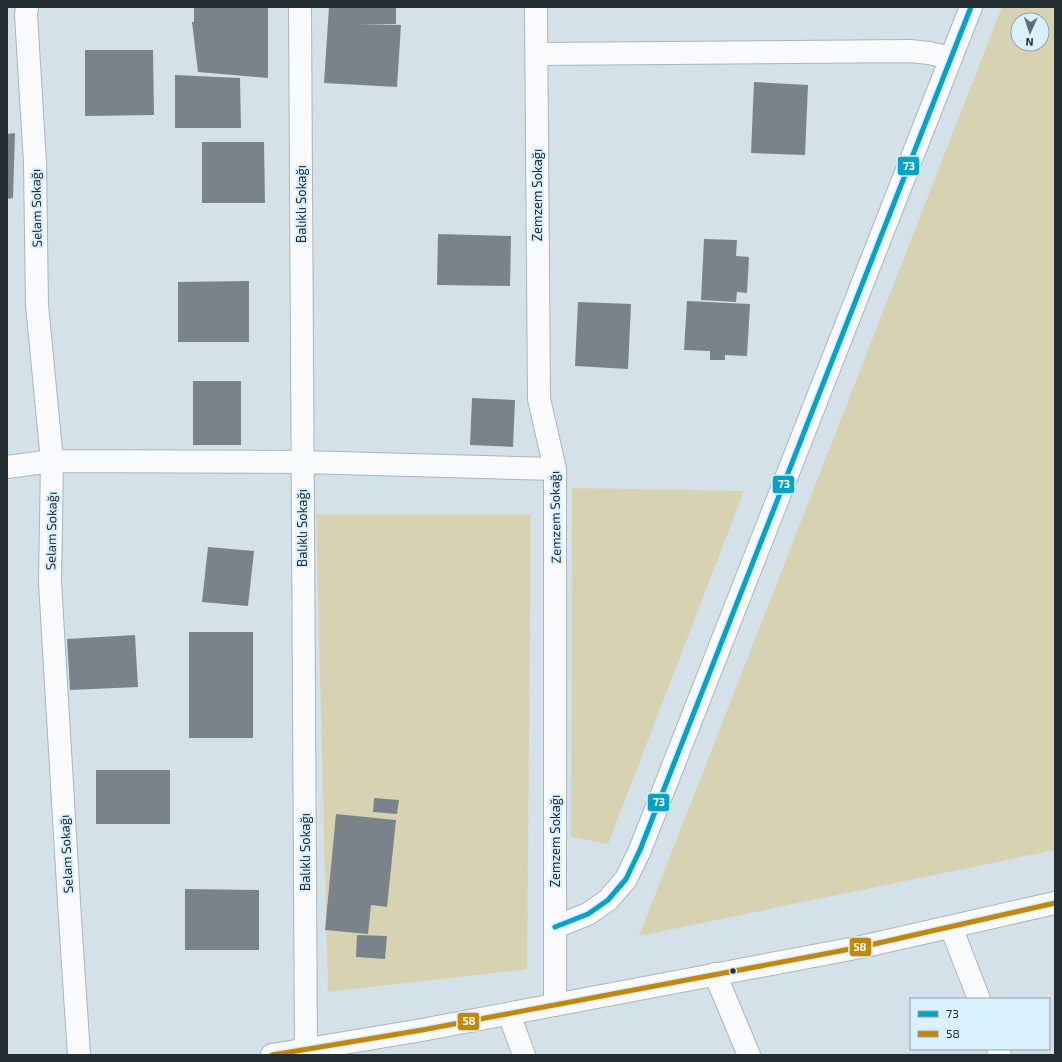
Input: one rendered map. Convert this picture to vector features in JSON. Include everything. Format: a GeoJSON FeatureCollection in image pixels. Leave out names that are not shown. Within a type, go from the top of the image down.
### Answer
{"type":"FeatureCollection","features":[{"type":"Feature","properties":{"kind":"street","name":"Selam Sokağı"},"geometry":{"type":"LineString","coordinates":[[27,7],[35,162],[37,305],[52,461],[50,582],[69,911],[80,1055]]}},
{"type":"Feature","properties":{"kind":"street","name":"Balıklı Sokağı"},"geometry":{"type":"LineString","coordinates":[[300,7],[306,1049]]}},
{"type":"Feature","properties":{"kind":"street","name":"Zemzem Sokağı"},"geometry":{"type":"LineString","coordinates":[[536,7],[539,399],[555,469],[555,1005]]}},
{"type":"Feature","properties":{"kind":"street"},"geometry":{"type":"LineString","coordinates":[[555,927],[588,914],[608,900],[626,879],[640,850],[971,7]]}},
{"type":"Feature","properties":{"kind":"street"},"geometry":{"type":"LineString","coordinates":[[537,54],[910,51],[929,53],[951,58]]}},
{"type":"Feature","properties":{"kind":"street"},"geometry":{"type":"LineString","coordinates":[[7,467],[52,461],[302,462],[555,469]]}},
{"type":"Feature","properties":{"kind":"street"},"geometry":{"type":"LineString","coordinates":[[272,1055],[422,1030],[860,947],[1055,903]]}},
{"type":"Feature","properties":{"kind":"street"},"geometry":{"type":"LineString","coordinates":[[951,927],[979,998]]}},
{"type":"Feature","properties":{"kind":"street"},"geometry":{"type":"LineString","coordinates":[[715,974],[749,1055]]}},
{"type":"Feature","properties":{"kind":"street"},"geometry":{"type":"LineString","coordinates":[[509,1014],[524,1055]]}},
{"type":"Feature","properties":{"kind":"shaded area"},"geometry":{"type":"Polygon","coordinates":[[[1002,7],[1055,7],[1055,850],[639,936],[1002,7]]]}},
{"type":"Feature","properties":{"kind":"shaded area"},"geometry":{"type":"Polygon","coordinates":[[[572,488],[744,491],[608,844],[571,837],[572,488]]]}},
{"type":"Feature","properties":{"kind":"shaded area"},"geometry":{"type":"Polygon","coordinates":[[[316,515],[531,515],[527,969],[328,992],[316,515]]]}},
{"type":"Feature","properties":{"kind":"building"},"geometry":{"type":"Polygon","coordinates":[[[194,7],[268,7],[268,78],[198,72],[192,22],[194,22],[194,7]]]}},
{"type":"Feature","properties":{"kind":"building"},"geometry":{"type":"Polygon","coordinates":[[[329,7],[396,7],[396,24],[359,24],[401,25],[397,87],[324,83],[329,7]]]}},
{"type":"Feature","properties":{"kind":"building"},"geometry":{"type":"Polygon","coordinates":[[[85,50],[153,50],[154,115],[85,116],[85,50]]]}},
{"type":"Feature","properties":{"kind":"building"},"geometry":{"type":"Polygon","coordinates":[[[175,75],[240,78],[241,128],[175,128],[175,75]]]}},
{"type":"Feature","properties":{"kind":"building"},"geometry":{"type":"Polygon","coordinates":[[[754,82],[808,85],[805,155],[751,153],[754,82]]]}},
{"type":"Feature","properties":{"kind":"building"},"geometry":{"type":"Polygon","coordinates":[[[15,133],[13,198],[7,199],[7,134],[15,133]]]}},
{"type":"Feature","properties":{"kind":"building"},"geometry":{"type":"Polygon","coordinates":[[[202,142],[264,142],[265,203],[202,203],[202,142]]]}},
{"type":"Feature","properties":{"kind":"building"},"geometry":{"type":"Polygon","coordinates":[[[438,234],[511,236],[510,286],[437,285],[438,234]]]}},
{"type":"Feature","properties":{"kind":"building"},"geometry":{"type":"Polygon","coordinates":[[[704,239],[737,240],[736,256],[749,257],[747,293],[737,292],[736,302],[701,300],[704,239]]]}},
{"type":"Feature","properties":{"kind":"building"},"geometry":{"type":"Polygon","coordinates":[[[249,281],[249,342],[178,342],[178,282],[249,281]]]}},
{"type":"Feature","properties":{"kind":"building"},"geometry":{"type":"Polygon","coordinates":[[[687,301],[750,304],[747,356],[725,355],[725,360],[710,360],[710,351],[684,350],[687,301]]]}},
{"type":"Feature","properties":{"kind":"building"},"geometry":{"type":"Polygon","coordinates":[[[578,302],[631,304],[628,369],[575,366],[578,302]]]}},
{"type":"Feature","properties":{"kind":"building"},"geometry":{"type":"Polygon","coordinates":[[[193,381],[241,381],[241,445],[193,445],[193,381]]]}},
{"type":"Feature","properties":{"kind":"building"},"geometry":{"type":"Polygon","coordinates":[[[472,398],[515,400],[513,447],[470,445],[472,398]]]}},
{"type":"Feature","properties":{"kind":"building"},"geometry":{"type":"Polygon","coordinates":[[[208,547],[254,551],[248,606],[202,602],[208,547]]]}},
{"type":"Feature","properties":{"kind":"building"},"geometry":{"type":"Polygon","coordinates":[[[189,632],[253,632],[253,738],[189,738],[189,632]]]}},
{"type":"Feature","properties":{"kind":"building"},"geometry":{"type":"Polygon","coordinates":[[[135,635],[138,687],[70,690],[67,639],[135,635]]]}},
{"type":"Feature","properties":{"kind":"building"},"geometry":{"type":"Polygon","coordinates":[[[96,770],[170,770],[170,824],[96,824],[96,770]]]}},
{"type":"Feature","properties":{"kind":"building"},"geometry":{"type":"Polygon","coordinates":[[[374,798],[399,800],[397,814],[373,812],[374,798]]]}},
{"type":"Feature","properties":{"kind":"building"},"geometry":{"type":"Polygon","coordinates":[[[336,814],[396,820],[387,907],[371,905],[368,934],[325,930],[336,814]]]}},
{"type":"Feature","properties":{"kind":"building"},"geometry":{"type":"Polygon","coordinates":[[[185,889],[259,890],[259,950],[185,950],[185,889]]]}},
{"type":"Feature","properties":{"kind":"building"},"geometry":{"type":"Polygon","coordinates":[[[357,935],[387,936],[385,959],[356,957],[357,935]]]}},
{"type":"Feature","properties":{"kind":"transit line","name":"73"},"geometry":{"type":"LineString","coordinates":[[555,927],[588,914],[608,900],[626,879],[640,850],[971,7]]}},
{"type":"Feature","properties":{"kind":"transit line","name":"58"},"geometry":{"type":"LineString","coordinates":[[272,1055],[422,1030],[861,947],[1055,903]]}}]}
